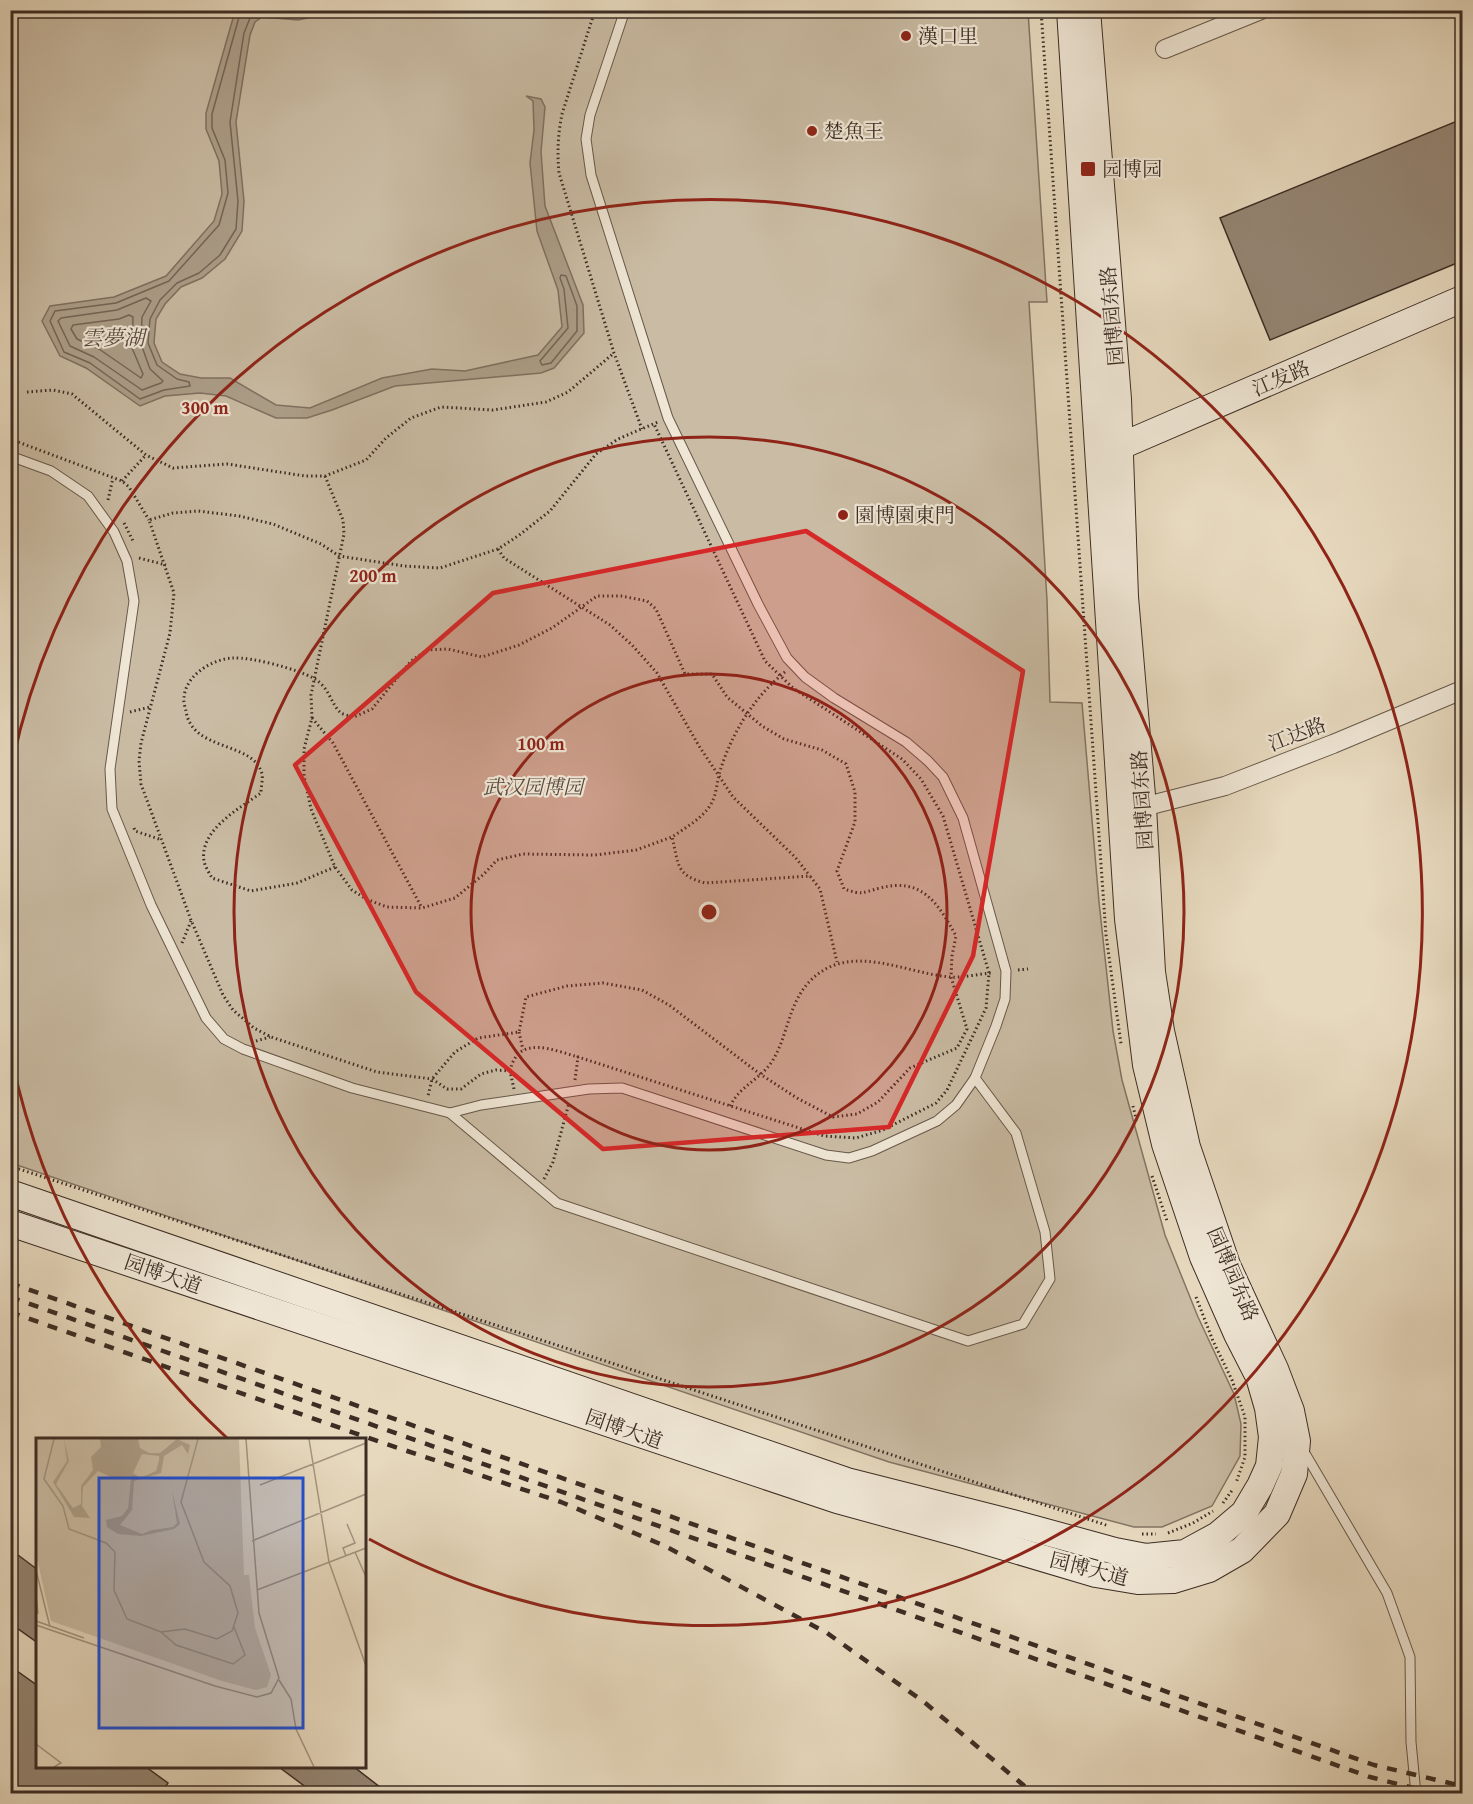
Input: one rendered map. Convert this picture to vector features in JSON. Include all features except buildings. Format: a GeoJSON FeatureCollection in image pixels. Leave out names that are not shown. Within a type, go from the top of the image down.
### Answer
{"type":"FeatureCollection","features":[{"type":"Feature","properties":{"kind":"main road","name":"园博园东路"},"geometry":{"type":"LineString","coordinates":[[1070,10],[1143,807],[1152,972],[1161,1031],[1184,1136],[1208,1214],[1227,1265],[1275,1369],[1291,1411],[1297,1441],[1294,1474],[1277,1514],[1242,1550]]}},
{"type":"Feature","properties":{"kind":"main road","name":"园博园东路"},"geometry":{"type":"LineString","coordinates":[[1087,10],[1118,399],[1109,452],[1128,920],[1146,1065],[1165,1144],[1195,1234],[1218,1295],[1259,1377],[1268,1408],[1272,1437],[1269,1466],[1260,1486],[1244,1513],[1218,1536]]}},
{"type":"Feature","properties":{"kind":"main road","name":"江发路"},"geometry":{"type":"LineString","coordinates":[[1109,452],[1462,299]]}},
{"type":"Feature","properties":{"kind":"main road","name":"园博大道"},"geometry":{"type":"LineString","coordinates":[[10,1193],[847,1481],[1115,1551],[1146,1557],[1185,1553],[1218,1536]]}},
{"type":"Feature","properties":{"kind":"main road","name":"园博大道"},"geometry":{"type":"LineString","coordinates":[[10,1223],[837,1500],[1096,1574],[1138,1581],[1173,1580],[1209,1569],[1242,1550]]}},
{"type":"Feature","properties":{"kind":"street"},"geometry":{"type":"LineString","coordinates":[[1165,49],[1261,10]]}},
{"type":"Feature","properties":{"kind":"street","name":"江达路"},"geometry":{"type":"LineString","coordinates":[[1143,807],[1225,786],[1462,690]]}},
{"type":"Feature","properties":{"kind":"lane"},"geometry":{"type":"LineString","coordinates":[[450,1113],[481,1105],[574,1091],[622,1088],[826,1155],[849,1158],[872,1151],[937,1120],[956,1105],[975,1078],[1005,999],[1006,971],[963,818],[943,777],[906,742],[834,698],[805,677],[787,658],[758,604],[668,418],[591,175],[586,139],[590,115],[625,10]]}},
{"type":"Feature","properties":{"kind":"lane"},"geometry":{"type":"LineString","coordinates":[[10,456],[51,471],[88,496],[114,532],[127,561],[134,601],[110,769],[112,808],[151,905],[206,1018],[224,1039],[243,1049],[352,1088],[450,1113],[556,1203],[968,1341],[1023,1324],[1050,1279],[1045,1232],[1016,1133],[975,1078]]}},
{"type":"Feature","properties":{"kind":"lane"},"geometry":{"type":"LineString","coordinates":[[1296,1454],[1306,1455],[1387,1593],[1410,1658],[1411,1742],[1416,1794]]}},
{"type":"Feature","properties":{"kind":"path"},"geometry":{"type":"LineString","coordinates":[[595,10],[558,130],[559,172],[614,353],[642,429]]}},
{"type":"Feature","properties":{"kind":"path"},"geometry":{"type":"LineString","coordinates":[[1041,10],[1106,935],[1122,1047]]}},
{"type":"Feature","properties":{"kind":"path"},"geometry":{"type":"LineString","coordinates":[[27,392],[53,390],[72,394],[146,455],[173,468],[227,464],[305,476],[325,476],[366,460],[386,438],[411,418],[441,407],[493,410],[546,402],[568,392],[614,353]]}},
{"type":"Feature","properties":{"kind":"path"},"geometry":{"type":"LineString","coordinates":[[149,520],[173,513],[198,511],[239,516],[273,524],[321,544],[339,556],[404,566],[440,568],[498,549],[550,511],[596,454],[618,440],[668,418]]}},
{"type":"Feature","properties":{"kind":"path"},"geometry":{"type":"LineString","coordinates":[[524,1088],[514,1090],[510,1071],[512,1060],[523,1050],[539,1047],[578,1057],[825,1136],[856,1138],[883,1130],[936,1103],[947,1090],[986,1008],[989,973],[943,816],[921,779],[902,759],[793,688],[765,660],[654,424]]}},
{"type":"Feature","properties":{"kind":"path"},"geometry":{"type":"LineString","coordinates":[[10,439],[122,481],[129,487],[149,520],[174,593],[170,633],[141,743],[139,761],[141,784],[192,920],[223,995],[233,1010],[254,1028],[271,1037],[376,1072],[432,1079],[447,1089],[461,1089],[481,1074],[496,1070],[510,1071]]}},
{"type":"Feature","properties":{"kind":"path"},"geometry":{"type":"LineString","coordinates":[[122,481],[146,455]]}},
{"type":"Feature","properties":{"kind":"path"},"geometry":{"type":"LineString","coordinates":[[325,476],[343,520],[344,534],[311,695],[312,718],[304,749],[304,776],[311,809],[335,867],[352,890],[366,899],[387,907],[422,908],[455,898],[497,860],[523,854],[595,855],[636,850],[672,837],[696,821],[711,804],[727,750],[747,714],[762,694],[794,665]]}},
{"type":"Feature","properties":{"kind":"path"},"geometry":{"type":"LineString","coordinates":[[113,478],[107,500],[114,509]]}},
{"type":"Feature","properties":{"kind":"path"},"geometry":{"type":"LineString","coordinates":[[122,519],[129,528],[140,559],[166,565]]}},
{"type":"Feature","properties":{"kind":"path"},"geometry":{"type":"LineString","coordinates":[[498,549],[504,558],[610,625],[657,673],[718,776],[733,797],[795,857],[820,889],[837,962]]}},
{"type":"Feature","properties":{"kind":"path"},"geometry":{"type":"LineString","coordinates":[[335,867],[297,883],[251,891],[212,878],[204,862],[206,842],[222,822],[261,793],[262,774],[251,757],[201,736],[187,717],[183,697],[192,677],[214,662],[234,658],[263,662],[295,670],[314,678],[327,690],[341,712],[354,717],[372,709],[411,661],[427,651],[448,649],[482,657],[519,645],[552,628],[597,596],[621,596],[647,601],[656,609],[685,674],[712,674],[727,697],[762,726],[784,739],[822,750],[846,764],[855,792],[855,822],[837,871],[844,889],[861,894],[882,887],[909,885],[926,893],[943,911],[956,936],[951,977],[967,1029],[957,1048],[910,1068],[878,1102],[857,1114],[833,1117],[797,1098],[760,1074],[669,1005],[642,990],[603,983],[567,986],[526,997],[519,1032],[523,1050]]}},
{"type":"Feature","properties":{"kind":"path"},"geometry":{"type":"LineString","coordinates":[[129,712],[150,707]]}},
{"type":"Feature","properties":{"kind":"path"},"geometry":{"type":"LineString","coordinates":[[312,718],[333,744],[422,908]]}},
{"type":"Feature","properties":{"kind":"path"},"geometry":{"type":"LineString","coordinates":[[132,821],[135,831],[162,840]]}},
{"type":"Feature","properties":{"kind":"path"},"geometry":{"type":"LineString","coordinates":[[672,837],[681,871],[691,879],[705,883],[810,876]]}},
{"type":"Feature","properties":{"kind":"path"},"geometry":{"type":"LineString","coordinates":[[182,944],[192,920]]}},
{"type":"Feature","properties":{"kind":"path"},"geometry":{"type":"LineString","coordinates":[[730,1106],[736,1094],[771,1063],[793,1006],[811,981],[837,962],[879,962],[951,977],[1028,969]]}},
{"type":"Feature","properties":{"kind":"path"},"geometry":{"type":"LineString","coordinates":[[426,1107],[432,1079],[455,1052],[478,1038],[519,1032]]}},
{"type":"Feature","properties":{"kind":"path"},"geometry":{"type":"LineString","coordinates":[[249,1040],[256,1041],[271,1037]]}},
{"type":"Feature","properties":{"kind":"path"},"geometry":{"type":"LineString","coordinates":[[539,1188],[553,1162],[574,1091],[578,1057]]}},
{"type":"Feature","properties":{"kind":"path"},"geometry":{"type":"LineString","coordinates":[[1131,1096],[1138,1126]]}},
{"type":"Feature","properties":{"kind":"path"},"geometry":{"type":"LineString","coordinates":[[10,1166],[1110,1527]]}},
{"type":"Feature","properties":{"kind":"path"},"geometry":{"type":"LineString","coordinates":[[1150,1168],[1167,1221]]}},
{"type":"Feature","properties":{"kind":"path"},"geometry":{"type":"LineString","coordinates":[[1133,1534],[1166,1534],[1193,1523],[1220,1506],[1236,1485],[1245,1458],[1245,1417],[1197,1297]]}},
{"type":"Feature","properties":{"kind":"highlighted area"},"geometry":{"type":"Polygon","coordinates":[[[806,531],[1023,671],[973,956],[889,1127],[603,1149],[416,992],[295,765],[493,593],[806,531]]]}},
{"type":"Feature","properties":{"kind":"green space","name":"武汉园博园"},"geometry":{"type":"Polygon","coordinates":[[[11,11],[1028,11],[1047,302],[1029,302],[1047,600],[1050,702],[1082,703],[1099,902],[1113,1031],[1122,1080],[1165,1235],[1198,1317],[1234,1394],[1241,1424],[1240,1456],[1212,1506],[1162,1527],[1134,1527],[889,1462],[11,1163],[11,11]]]}},
{"type":"Feature","properties":{"kind":"water","name":"雲夢湖"},"geometry":{"type":"Polygon","coordinates":[[[235,11],[341,11],[298,20],[262,17],[255,22],[250,35],[236,122],[244,201],[242,231],[225,259],[202,278],[181,287],[165,304],[156,319],[154,343],[162,362],[180,374],[201,378],[230,378],[276,405],[310,408],[382,378],[432,369],[465,371],[538,355],[562,327],[558,290],[537,231],[530,163],[534,130],[533,101],[526,96],[541,99],[545,107],[541,152],[545,206],[583,305],[584,333],[554,368],[541,373],[395,386],[307,418],[276,418],[226,396],[200,393],[165,396],[140,406],[86,368],[60,356],[42,321],[50,306],[114,297],[166,276],[214,221],[222,194],[219,161],[206,129],[206,113],[235,11]]]}},
{"type":"Feature","properties":{"kind":"railway"},"geometry":{"type":"LineString","coordinates":[[10,1283],[1374,1765],[1462,1786]]}},
{"type":"Feature","properties":{"kind":"railway"},"geometry":{"type":"LineString","coordinates":[[10,1297],[1370,1777],[1437,1794]]}},
{"type":"Feature","properties":{"kind":"railway"},"geometry":{"type":"LineString","coordinates":[[10,1312],[383,1443],[561,1502],[665,1546],[827,1633],[924,1702],[1034,1794]]}},
{"type":"Feature","properties":{"kind":"place","name":"漢口里"},"geometry":{"type":"Point","coordinates":[906,36]}},
{"type":"Feature","properties":{"kind":"place","name":"楚魚王"},"geometry":{"type":"Point","coordinates":[812,131]}},
{"type":"Feature","properties":{"kind":"place","name":"园博园"},"geometry":{"type":"Point","coordinates":[1088,169]}},
{"type":"Feature","properties":{"kind":"place","name":"園博園東門"},"geometry":{"type":"Point","coordinates":[843,515]}}]}
